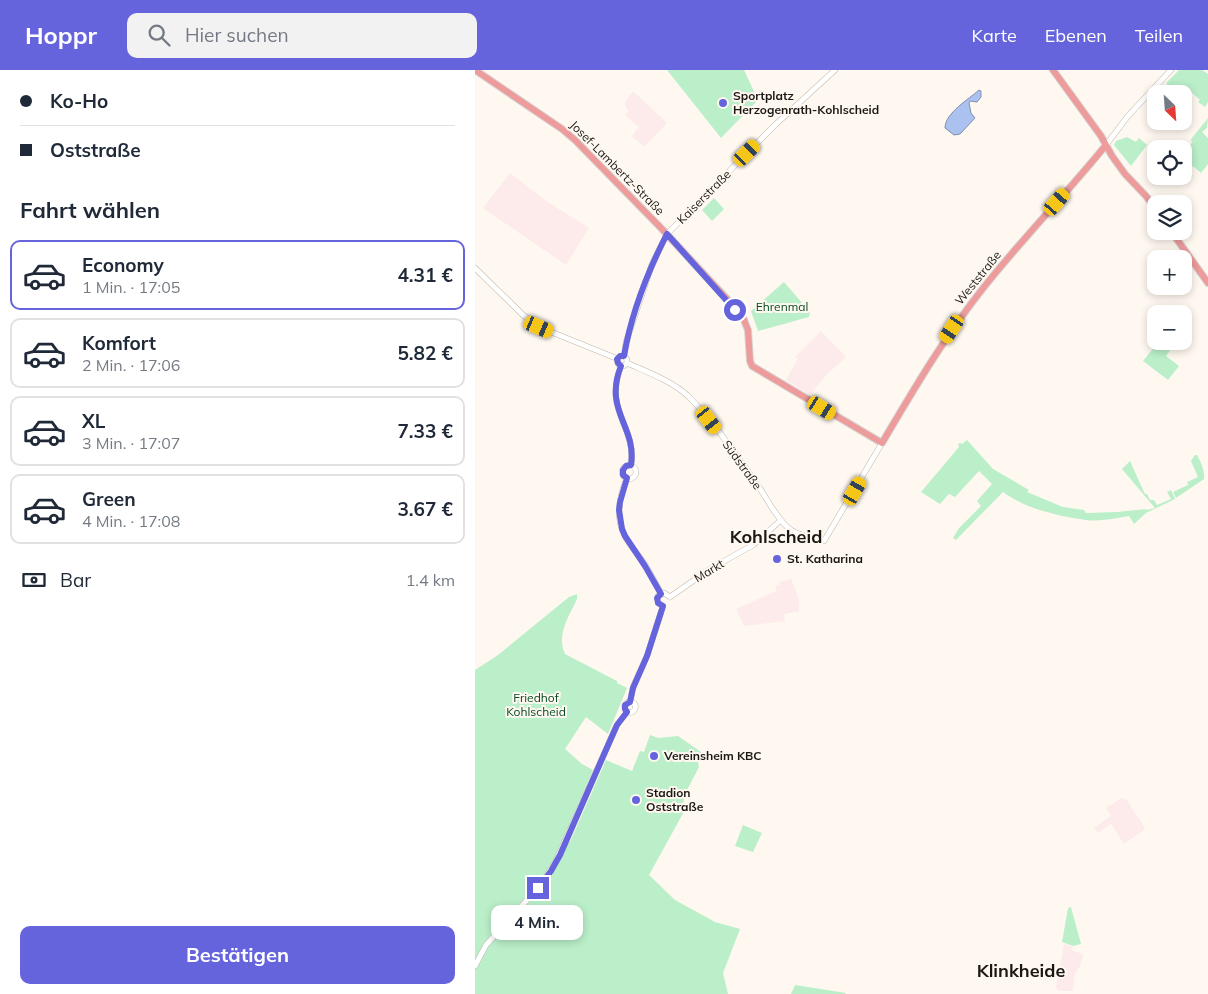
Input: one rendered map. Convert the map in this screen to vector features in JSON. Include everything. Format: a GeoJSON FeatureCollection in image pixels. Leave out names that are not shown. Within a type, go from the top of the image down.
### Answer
{"type":"FeatureCollection","features":[{"type":"Feature","properties":{"kind":"main road","name":"Josef-Lambertz-Straße"},"geometry":{"type":"LineString","coordinates":[[475,70],[557,125],[575,140],[667,234],[742,315],[748,330],[750,364],[882,443]]}},
{"type":"Feature","properties":{"kind":"main road"},"geometry":{"type":"LineString","coordinates":[[1053,70],[1125,174],[1147,197]]}},
{"type":"Feature","properties":{"kind":"main road","name":"Weststraße"},"geometry":{"type":"LineString","coordinates":[[882,443],[916,385],[967,309],[1106,145]]}},
{"type":"Feature","properties":{"kind":"main road"},"geometry":{"type":"LineString","coordinates":[[1177,240],[1208,283]]}},
{"type":"Feature","properties":{"kind":"street","name":"Kaiserstraße"},"geometry":{"type":"LineString","coordinates":[[624,356],[626,342],[652,264],[667,234],[775,125],[835,70]]}},
{"type":"Feature","properties":{"kind":"street"},"geometry":{"type":"LineString","coordinates":[[1106,145],[1128,116],[1171,70]]}},
{"type":"Feature","properties":{"kind":"street"},"geometry":{"type":"LineString","coordinates":[[475,268],[523,315],[539,327],[617,359],[621,366]]}},
{"type":"Feature","properties":{"kind":"street"},"geometry":{"type":"LineString","coordinates":[[617,359],[620,356],[627,358],[627,363],[621,366],[616,383],[618,410],[631,445],[631,465],[635,469],[635,475],[632,478],[627,478]]}},
{"type":"Feature","properties":{"kind":"street","name":"Südstraße"},"geometry":{"type":"LineString","coordinates":[[627,363],[686,394],[709,420],[755,480],[781,520]]}},
{"type":"Feature","properties":{"kind":"street","name":"Weststraße"},"geometry":{"type":"LineString","coordinates":[[781,520],[797,533],[824,541],[882,443]]}},
{"type":"Feature","properties":{"kind":"street"},"geometry":{"type":"LineString","coordinates":[[627,478],[623,475],[623,470],[626,466],[631,465]]}},
{"type":"Feature","properties":{"kind":"street"},"geometry":{"type":"LineString","coordinates":[[627,478],[619,510],[622,529],[661,594]]}},
{"type":"Feature","properties":{"kind":"street","name":"Markt"},"geometry":{"type":"LineString","coordinates":[[669,597],[702,574],[753,545],[781,520]]}},
{"type":"Feature","properties":{"kind":"street"},"geometry":{"type":"LineString","coordinates":[[475,966],[486,945],[538,888],[555,863],[617,725],[627,712],[625,705],[630,702],[633,688],[647,656],[663,606],[669,603],[669,597],[666,593],[658,596],[657,601],[659,605],[663,606]]}},
{"type":"Feature","properties":{"kind":"shaded area"},"geometry":{"type":"Polygon","coordinates":[[[633,91],[667,123],[644,147],[632,136],[639,127],[625,115],[629,111],[626,108],[625,102],[633,91]]]}},
{"type":"Feature","properties":{"kind":"shaded area"},"geometry":{"type":"Polygon","coordinates":[[[510,173],[546,201],[589,228],[566,265],[483,208],[510,173]]]}},
{"type":"Feature","properties":{"kind":"shaded area"},"geometry":{"type":"Polygon","coordinates":[[[821,331],[846,357],[826,375],[810,395],[786,380],[798,359],[795,357],[821,331]]]}},
{"type":"Feature","properties":{"kind":"shaded area"},"geometry":{"type":"Polygon","coordinates":[[[791,579],[799,599],[799,611],[784,614],[785,621],[744,626],[736,609],[776,591],[776,586],[780,585],[779,582],[791,579]]]}},
{"type":"Feature","properties":{"kind":"shaded area"},"geometry":{"type":"Polygon","coordinates":[[[1121,798],[1126,799],[1145,828],[1124,844],[1111,824],[1098,833],[1094,828],[1111,816],[1106,808],[1121,798]]]}},
{"type":"Feature","properties":{"kind":"shaded area"},"geometry":{"type":"Polygon","coordinates":[[[1064,944],[1073,947],[1071,950],[1083,954],[1080,966],[1075,973],[1073,991],[1059,991],[1056,988],[1064,944]]]}},
{"type":"Feature","properties":{"kind":"green space","name":"Sportplatz Herzogenrath-Kohlscheid"},"geometry":{"type":"Polygon","coordinates":[[[667,70],[744,70],[758,100],[721,138],[667,70]]]}},
{"type":"Feature","properties":{"kind":"green space"},"geometry":{"type":"Polygon","coordinates":[[[1179,70],[1202,70],[1208,74],[1208,102],[1205,107],[1198,102],[1200,100],[1193,94],[1193,85],[1168,85],[1166,83],[1179,70]]]}},
{"type":"Feature","properties":{"kind":"green space"},"geometry":{"type":"Polygon","coordinates":[[[1208,118],[1207,128],[1202,132],[1208,138],[1208,164],[1201,173],[1193,166],[1192,168],[1191,139],[1208,118]]]}},
{"type":"Feature","properties":{"kind":"green space"},"geometry":{"type":"Polygon","coordinates":[[[1127,137],[1136,142],[1139,138],[1147,145],[1131,166],[1114,145],[1116,141],[1127,137]]]}},
{"type":"Feature","properties":{"kind":"green space"},"geometry":{"type":"Polygon","coordinates":[[[714,198],[724,209],[712,221],[702,210],[714,198]]]}},
{"type":"Feature","properties":{"kind":"green space","name":"Ehrenmal"},"geometry":{"type":"Polygon","coordinates":[[[784,282],[810,312],[809,317],[758,331],[751,311],[784,282]]]}},
{"type":"Feature","properties":{"kind":"green space"},"geometry":{"type":"Polygon","coordinates":[[[1152,350],[1170,350],[1166,356],[1179,366],[1168,380],[1143,361],[1152,350]]]}},
{"type":"Feature","properties":{"kind":"green space"},"geometry":{"type":"Polygon","coordinates":[[[967,440],[993,469],[1029,490],[1027,492],[1063,507],[1084,510],[1086,513],[1155,508],[1122,469],[1130,461],[1145,494],[1147,494],[1150,500],[1154,500],[1157,505],[1171,499],[1167,492],[1171,490],[1175,499],[1146,513],[1134,524],[1129,516],[1107,520],[1091,520],[1053,514],[1022,503],[1003,492],[956,540],[953,538],[959,528],[981,506],[977,501],[992,484],[979,471],[955,497],[949,494],[940,504],[921,492],[959,447],[958,444],[962,444],[967,440]]]}},
{"type":"Feature","properties":{"kind":"green space"},"geometry":{"type":"Polygon","coordinates":[[[1197,455],[1202,467],[1204,479],[1176,498],[1173,492],[1188,485],[1187,482],[1198,477],[1191,461],[1197,455]]]}},
{"type":"Feature","properties":{"kind":"green space","name":"Friedhof Kohlscheid"},"geometry":{"type":"Polygon","coordinates":[[[577,594],[577,599],[567,619],[563,633],[562,640],[565,654],[627,688],[608,734],[586,717],[565,749],[582,764],[593,770],[563,839],[570,842],[606,760],[632,771],[640,751],[644,752],[650,735],[658,738],[678,736],[704,754],[698,762],[699,767],[686,792],[682,807],[686,808],[649,875],[675,900],[715,922],[740,929],[723,973],[728,994],[475,994],[475,670],[498,655],[569,597],[577,594]]]}},
{"type":"Feature","properties":{"kind":"green space"},"geometry":{"type":"Polygon","coordinates":[[[743,825],[762,833],[753,852],[735,846],[743,825]]]}},
{"type":"Feature","properties":{"kind":"green space"},"geometry":{"type":"Polygon","coordinates":[[[1071,907],[1081,944],[1073,946],[1062,942],[1068,908],[1071,907]]]}},
{"type":"Feature","properties":{"kind":"green space"},"geometry":{"type":"Polygon","coordinates":[[[795,985],[846,993],[791,994],[795,985]]]}},
{"type":"Feature","properties":{"kind":"water"},"geometry":{"type":"Polygon","coordinates":[[[979,90],[981,91],[981,97],[977,102],[970,101],[969,103],[971,113],[975,118],[960,134],[954,135],[945,128],[946,122],[958,107],[979,90]]]}},
{"type":"Feature","properties":{"kind":"place","name":"Sportplatz Herzogenrath-Kohlscheid"},"geometry":{"type":"Point","coordinates":[723,103]}},
{"type":"Feature","properties":{"kind":"place","name":"St. Katharina"},"geometry":{"type":"Point","coordinates":[777,559]}},
{"type":"Feature","properties":{"kind":"place","name":"Vereinsheim KBC"},"geometry":{"type":"Point","coordinates":[654,756]}},
{"type":"Feature","properties":{"kind":"place","name":"Stadion Oststraße"},"geometry":{"type":"Point","coordinates":[636,800]}},
{"type":"Feature","properties":{"kind":"district","name":"Kohlscheid"},"geometry":{"type":"Point","coordinates":[776,537]}},
{"type":"Feature","properties":{"kind":"district","name":"Klinkheide"},"geometry":{"type":"Point","coordinates":[1021,971]}},
{"type":"Feature","properties":{"kind":"route"},"geometry":{"type":"LineString","coordinates":[[538,888],[560,855],[617,725],[627,712],[625,711],[625,705],[627,702],[630,702],[633,688],[653,640],[663,606],[659,605],[657,601],[659,594],[661,594],[645,566],[631,547],[620,521],[621,493],[627,478],[623,475],[623,470],[626,466],[631,465],[632,451],[629,437],[618,410],[615,392],[621,366],[617,359],[622,355],[624,356],[626,342],[652,264],[667,234],[735,310]]}}]}
